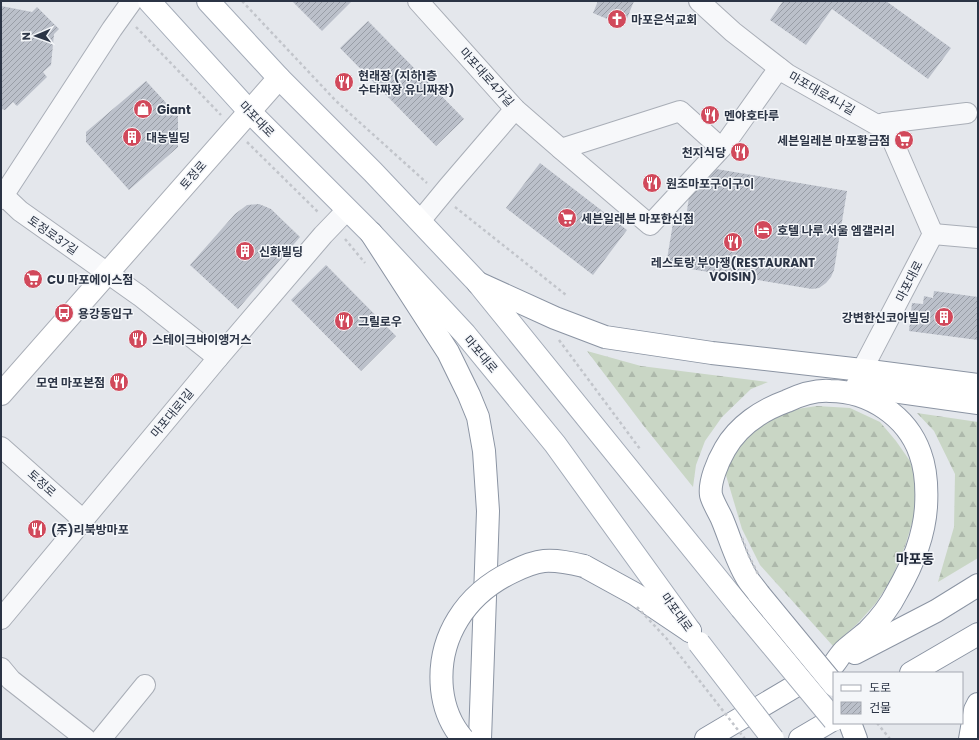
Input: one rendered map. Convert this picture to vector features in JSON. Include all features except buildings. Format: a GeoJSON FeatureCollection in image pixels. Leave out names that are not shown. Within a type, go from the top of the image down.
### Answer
{"type":"FeatureCollection","features":[{"type":"Feature","properties":{"kind":"main road","name":"마포대로"},"geometry":{"type":"LineString","coordinates":[[149,1],[248,111],[371,233],[465,334],[556,444],[695,637],[774,739]]}},
{"type":"Feature","properties":{"kind":"main road"},"geometry":{"type":"LineString","coordinates":[[208,1],[279,78],[373,172],[498,305],[741,608],[833,719]]}},
{"type":"Feature","properties":{"kind":"main road","name":"토정로"},"geometry":{"type":"LineString","coordinates":[[1,394],[248,111],[279,78]]}},
{"type":"Feature","properties":{"kind":"main road"},"geometry":{"type":"LineString","coordinates":[[371,233],[448,352],[470,395],[478,417],[484,451],[488,511],[480,739]]}},
{"type":"Feature","properties":{"kind":"main road"},"geometry":{"type":"LineString","coordinates":[[478,283],[555,318],[605,337],[712,353],[978,385]]}},
{"type":"Feature","properties":{"kind":"main road"},"geometry":{"type":"LineString","coordinates":[[712,353],[786,375],[978,403]]}},
{"type":"Feature","properties":{"kind":"main road"},"geometry":{"type":"LineString","coordinates":[[833,674],[759,594],[747,578],[711,495],[713,476],[719,459],[729,442],[743,426],[760,413],[780,403],[802,395],[830,390],[852,393],[877,402],[897,418],[909,432],[920,453],[925,476],[926,507],[921,539],[897,593],[881,616],[868,631],[844,650],[835,672]]}},
{"type":"Feature","properties":{"kind":"main road"},"geometry":{"type":"LineString","coordinates":[[463,739],[457,733],[448,717],[443,701],[441,680],[442,655],[451,630],[463,611],[480,592],[499,578],[524,566],[544,561],[562,561],[584,566],[635,594],[695,637]]}},
{"type":"Feature","properties":{"kind":"main road"},"geometry":{"type":"LineString","coordinates":[[839,672],[978,585]]}},
{"type":"Feature","properties":{"kind":"main road"},"geometry":{"type":"LineString","coordinates":[[913,672],[978,634]]}},
{"type":"Feature","properties":{"kind":"main road"},"geometry":{"type":"LineString","coordinates":[[706,739],[833,676]]}},
{"type":"Feature","properties":{"kind":"main road"},"geometry":{"type":"LineString","coordinates":[[970,739],[978,704]]}},
{"type":"Feature","properties":{"kind":"main road"},"geometry":{"type":"LineString","coordinates":[[800,739],[833,721]]}},
{"type":"Feature","properties":{"kind":"main road"},"geometry":{"type":"LineString","coordinates":[[837,724],[850,739]]}},
{"type":"Feature","properties":{"kind":"main road"},"geometry":{"type":"LineString","coordinates":[[850,724],[856,739]]}},
{"type":"Feature","properties":{"kind":"street"},"geometry":{"type":"LineString","coordinates":[[2,196],[132,1]]}},
{"type":"Feature","properties":{"kind":"street","name":"마포대로4가길"},"geometry":{"type":"LineString","coordinates":[[418,1],[515,108],[650,225],[721,148],[779,68]]}},
{"type":"Feature","properties":{"kind":"street","name":"마포대로4나길"},"geometry":{"type":"LineString","coordinates":[[700,1],[734,32],[787,74],[877,125],[967,113]]}},
{"type":"Feature","properties":{"kind":"street"},"geometry":{"type":"LineString","coordinates":[[420,221],[515,108]]}},
{"type":"Feature","properties":{"kind":"street"},"geometry":{"type":"LineString","coordinates":[[561,149],[680,111],[721,148]]}},
{"type":"Feature","properties":{"kind":"street"},"geometry":{"type":"LineString","coordinates":[[885,123],[933,234],[978,238]]}},
{"type":"Feature","properties":{"kind":"street","name":"토정로37길"},"geometry":{"type":"LineString","coordinates":[[2,196],[20,212],[108,273]]}},
{"type":"Feature","properties":{"kind":"street","name":"마포대로1길"},"geometry":{"type":"LineString","coordinates":[[1,619],[322,235],[347,210]]}},
{"type":"Feature","properties":{"kind":"street","name":"마포대로"},"geometry":{"type":"LineString","coordinates":[[862,370],[933,234]]}},
{"type":"Feature","properties":{"kind":"street"},"geometry":{"type":"LineString","coordinates":[[108,273],[140,296],[218,358]]}},
{"type":"Feature","properties":{"kind":"street","name":"토정로"},"geometry":{"type":"LineString","coordinates":[[1,447],[83,520]]}},
{"type":"Feature","properties":{"kind":"street"},"geometry":{"type":"LineString","coordinates":[[1,668],[11,680],[86,739]]}},
{"type":"Feature","properties":{"kind":"street"},"geometry":{"type":"LineString","coordinates":[[101,739],[145,685]]}},
{"type":"Feature","properties":{"kind":"path"},"geometry":{"type":"LineString","coordinates":[[242,1],[336,101],[441,195],[566,295]]}},
{"type":"Feature","properties":{"kind":"path"},"geometry":{"type":"LineString","coordinates":[[556,337],[644,454]]}},
{"type":"Feature","properties":{"kind":"path"},"geometry":{"type":"LineString","coordinates":[[637,607],[668,639],[745,739]]}},
{"type":"Feature","properties":{"kind":"path"},"geometry":{"type":"LineString","coordinates":[[878,724],[890,739]]}},
{"type":"Feature","properties":{"kind":"green space"},"geometry":{"type":"Polygon","coordinates":[[[587,351],[641,366],[768,382],[751,389],[722,417],[705,441],[696,465],[693,487],[643,425],[587,351]]]}},
{"type":"Feature","properties":{"kind":"green space"},"geometry":{"type":"Polygon","coordinates":[[[817,406],[850,408],[880,422],[910,461],[918,486],[914,517],[905,546],[891,580],[876,603],[858,623],[833,646],[760,565],[742,529],[725,472],[736,446],[751,430],[783,411],[817,406]]]}},
{"type":"Feature","properties":{"kind":"green space"},"geometry":{"type":"Polygon","coordinates":[[[917,413],[978,422],[978,558],[938,582],[954,527],[955,474],[934,431],[917,413]]]}},
{"type":"Feature","properties":{"kind":"place","name":"마포은석교회"},"geometry":{"type":"Point","coordinates":[617,19]}},
{"type":"Feature","properties":{"kind":"place","name":"현래장 (지하1층 수타짜장 유니짜장)"},"geometry":{"type":"Point","coordinates":[344,82]}},
{"type":"Feature","properties":{"kind":"place","name":"Giant"},"geometry":{"type":"Point","coordinates":[143,109]}},
{"type":"Feature","properties":{"kind":"place","name":"멘야호타루"},"geometry":{"type":"Point","coordinates":[710,115]}},
{"type":"Feature","properties":{"kind":"place","name":"대농빌딩"},"geometry":{"type":"Point","coordinates":[132,137]}},
{"type":"Feature","properties":{"kind":"place","name":"세븐일레븐 마포황금점"},"geometry":{"type":"Point","coordinates":[904,140]}},
{"type":"Feature","properties":{"kind":"place","name":"천지식당"},"geometry":{"type":"Point","coordinates":[740,152]}},
{"type":"Feature","properties":{"kind":"place","name":"원조마포구이구이"},"geometry":{"type":"Point","coordinates":[652,183]}},
{"type":"Feature","properties":{"kind":"place","name":"세븐일레븐 마포한신점"},"geometry":{"type":"Point","coordinates":[567,218]}},
{"type":"Feature","properties":{"kind":"place","name":"호텔 나루 서울 엠갤러리"},"geometry":{"type":"Point","coordinates":[763,230]}},
{"type":"Feature","properties":{"kind":"place","name":"레스토랑 부아쟁(RESTAURANT VOISIN)"},"geometry":{"type":"Point","coordinates":[733,242]}},
{"type":"Feature","properties":{"kind":"place","name":"신화빌딩"},"geometry":{"type":"Point","coordinates":[245,251]}},
{"type":"Feature","properties":{"kind":"place","name":"CU 마포에이스점"},"geometry":{"type":"Point","coordinates":[33,279]}},
{"type":"Feature","properties":{"kind":"place","name":"용강동입구"},"geometry":{"type":"Point","coordinates":[64,313]}},
{"type":"Feature","properties":{"kind":"place","name":"강변한신코아빌딩"},"geometry":{"type":"Point","coordinates":[944,317]}},
{"type":"Feature","properties":{"kind":"place","name":"그릴로우"},"geometry":{"type":"Point","coordinates":[344,321]}},
{"type":"Feature","properties":{"kind":"place","name":"스테이크바이앵거스"},"geometry":{"type":"Point","coordinates":[138,339]}},
{"type":"Feature","properties":{"kind":"place","name":"모연 마포본점"},"geometry":{"type":"Point","coordinates":[119,382]}},
{"type":"Feature","properties":{"kind":"place","name":"(주)리북방마포"},"geometry":{"type":"Point","coordinates":[37,529]}},
{"type":"Feature","properties":{"kind":"district","name":"마포동"},"geometry":{"type":"Point","coordinates":[915,559]}}]}
